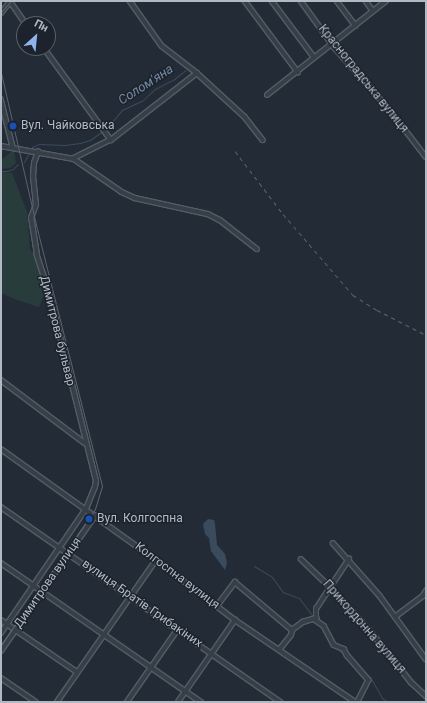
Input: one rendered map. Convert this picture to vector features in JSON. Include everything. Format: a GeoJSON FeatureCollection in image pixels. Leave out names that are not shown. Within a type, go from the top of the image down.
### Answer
{"type":"FeatureCollection","features":[{"type":"Feature","properties":{"kind":"street"},"geometry":{"type":"LineString","coordinates":[[130,1],[162,46],[196,73],[245,117],[263,140]]}},
{"type":"Feature","properties":{"kind":"street"},"geometry":{"type":"LineString","coordinates":[[245,1],[298,72]]}},
{"type":"Feature","properties":{"kind":"street"},"geometry":{"type":"LineString","coordinates":[[272,1],[314,57]]}},
{"type":"Feature","properties":{"kind":"street","name":"Красноградська вулиця"},"geometry":{"type":"LineString","coordinates":[[301,1],[332,43],[390,110],[426,158]]}},
{"type":"Feature","properties":{"kind":"street"},"geometry":{"type":"LineString","coordinates":[[337,1],[356,26]]}},
{"type":"Feature","properties":{"kind":"street"},"geometry":{"type":"LineString","coordinates":[[366,1],[373,11]]}},
{"type":"Feature","properties":{"kind":"street"},"geometry":{"type":"LineString","coordinates":[[267,95],[386,1]]}},
{"type":"Feature","properties":{"kind":"street"},"geometry":{"type":"LineString","coordinates":[[1,13],[11,2],[21,16]]}},
{"type":"Feature","properties":{"kind":"street"},"geometry":{"type":"LineString","coordinates":[[50,56],[111,140]]}},
{"type":"Feature","properties":{"kind":"street"},"geometry":{"type":"LineString","coordinates":[[73,159],[111,140],[196,73]]}},
{"type":"Feature","properties":{"kind":"street"},"geometry":{"type":"LineString","coordinates":[[1,93],[13,147]]}},
{"type":"Feature","properties":{"kind":"street"},"geometry":{"type":"LineString","coordinates":[[1,99],[3,104]]}},
{"type":"Feature","properties":{"kind":"street"},"geometry":{"type":"LineString","coordinates":[[2,145],[73,159],[135,198],[208,214],[220,220],[257,249]]}},
{"type":"Feature","properties":{"kind":"street","name":"Димитрова бульвар"},"geometry":{"type":"LineString","coordinates":[[38,152],[34,163],[33,177],[36,206],[31,218],[37,255],[49,293],[85,443],[96,481],[94,493],[86,509]]}},
{"type":"Feature","properties":{"kind":"street"},"geometry":{"type":"LineString","coordinates":[[1,380],[85,443]]}},
{"type":"Feature","properties":{"kind":"street","name":"Колгоспна вулиця"},"geometry":{"type":"LineString","coordinates":[[2,451],[86,509],[235,620],[355,702]]}},
{"type":"Feature","properties":{"kind":"street","name":"вулиця Братів Грибакіних"},"geometry":{"type":"LineString","coordinates":[[1,507],[282,702]]}},
{"type":"Feature","properties":{"kind":"street","name":"Димитрова вулиця"},"geometry":{"type":"LineString","coordinates":[[1,633],[86,509]]}},
{"type":"Feature","properties":{"kind":"street","name":"Димитрова вулиця"},"geometry":{"type":"LineString","coordinates":[[1,651],[95,516]]}},
{"type":"Feature","properties":{"kind":"street"},"geometry":{"type":"LineString","coordinates":[[333,543],[380,596],[426,659]]}},
{"type":"Feature","properties":{"kind":"street","name":"Прикордонна вулиця"},"geometry":{"type":"LineString","coordinates":[[301,559],[330,587],[369,629],[412,682],[426,696]]}},
{"type":"Feature","properties":{"kind":"street"},"geometry":{"type":"LineString","coordinates":[[314,619],[316,618],[316,609],[348,559]]}},
{"type":"Feature","properties":{"kind":"street"},"geometry":{"type":"LineString","coordinates":[[57,702],[102,635],[156,560]]}},
{"type":"Feature","properties":{"kind":"street"},"geometry":{"type":"LineString","coordinates":[[1,564],[201,702]]}},
{"type":"Feature","properties":{"kind":"street"},"geometry":{"type":"LineString","coordinates":[[217,606],[235,582],[292,630]]}},
{"type":"Feature","properties":{"kind":"street"},"geometry":{"type":"LineString","coordinates":[[395,617],[423,596],[426,591]]}},
{"type":"Feature","properties":{"kind":"street"},"geometry":{"type":"LineString","coordinates":[[279,650],[291,635],[292,630],[303,622],[314,619]]}},
{"type":"Feature","properties":{"kind":"street"},"geometry":{"type":"LineString","coordinates":[[314,619],[324,626],[334,645],[344,649],[347,655],[369,680],[358,702]]}},
{"type":"Feature","properties":{"kind":"street"},"geometry":{"type":"LineString","coordinates":[[1,620],[77,672]]}},
{"type":"Feature","properties":{"kind":"street"},"geometry":{"type":"LineString","coordinates":[[178,702],[235,620]]}},
{"type":"Feature","properties":{"kind":"street"},"geometry":{"type":"LineString","coordinates":[[127,702],[178,629]]}},
{"type":"Feature","properties":{"kind":"street"},"geometry":{"type":"LineString","coordinates":[[1,678],[36,702]]}},
{"type":"Feature","properties":{"kind":"shaded area"},"geometry":{"type":"Polygon","coordinates":[[[14,151],[16,163],[10,168],[1,169],[1,160],[14,151]]]}},
{"type":"Feature","properties":{"kind":"shaded area"},"geometry":{"type":"Polygon","coordinates":[[[1,172],[12,173],[27,212],[30,249],[34,255],[44,286],[44,295],[39,307],[1,293],[1,172]]]}},
{"type":"Feature","properties":{"kind":"water"},"geometry":{"type":"Polygon","coordinates":[[[208,519],[214,520],[217,545],[225,554],[227,563],[225,570],[211,551],[209,538],[205,534],[203,524],[208,519]]]}},
{"type":"Feature","properties":{"kind":"waterway","name":"Солом'яна"},"geometry":{"type":"LineString","coordinates":[[106,129],[122,110],[143,100],[155,89],[173,80],[186,70]]}},
{"type":"Feature","properties":{"kind":"waterway","name":"Солом'яна"},"geometry":{"type":"LineString","coordinates":[[32,147],[39,144],[65,145],[80,143],[90,140],[103,131]]}},
{"type":"Feature","properties":{"kind":"waterway","name":"Солом'яна"},"geometry":{"type":"LineString","coordinates":[[24,162],[29,153]]}},
{"type":"Feature","properties":{"kind":"waterway"},"geometry":{"type":"LineString","coordinates":[[1,171],[13,169],[18,164]]}},
{"type":"Feature","properties":{"kind":"waterway"},"geometry":{"type":"LineString","coordinates":[[254,566],[272,577],[283,592],[299,598],[314,618]]}},
{"type":"Feature","properties":{"kind":"waterway"},"geometry":{"type":"LineString","coordinates":[[337,648],[346,657]]}},
{"type":"Feature","properties":{"kind":"waterway"},"geometry":{"type":"LineString","coordinates":[[361,669],[370,677],[382,698],[388,702]]}},
{"type":"Feature","properties":{"kind":"tram line"},"geometry":{"type":"LineString","coordinates":[[1,12],[11,1]]}},
{"type":"Feature","properties":{"kind":"tram line"},"geometry":{"type":"LineString","coordinates":[[1,73],[36,225],[102,486],[95,509],[1,645]]}},
{"type":"Feature","properties":{"kind":"railway"},"geometry":{"type":"LineString","coordinates":[[235,151],[283,214],[353,295],[377,310],[426,335]]}},
{"type":"Feature","properties":{"kind":"place","name":"Вул. Чайковська"},"geometry":{"type":"Point","coordinates":[13,126]}},
{"type":"Feature","properties":{"kind":"place","name":"Вул. Колгоспна"},"geometry":{"type":"Point","coordinates":[89,519]}}]}
